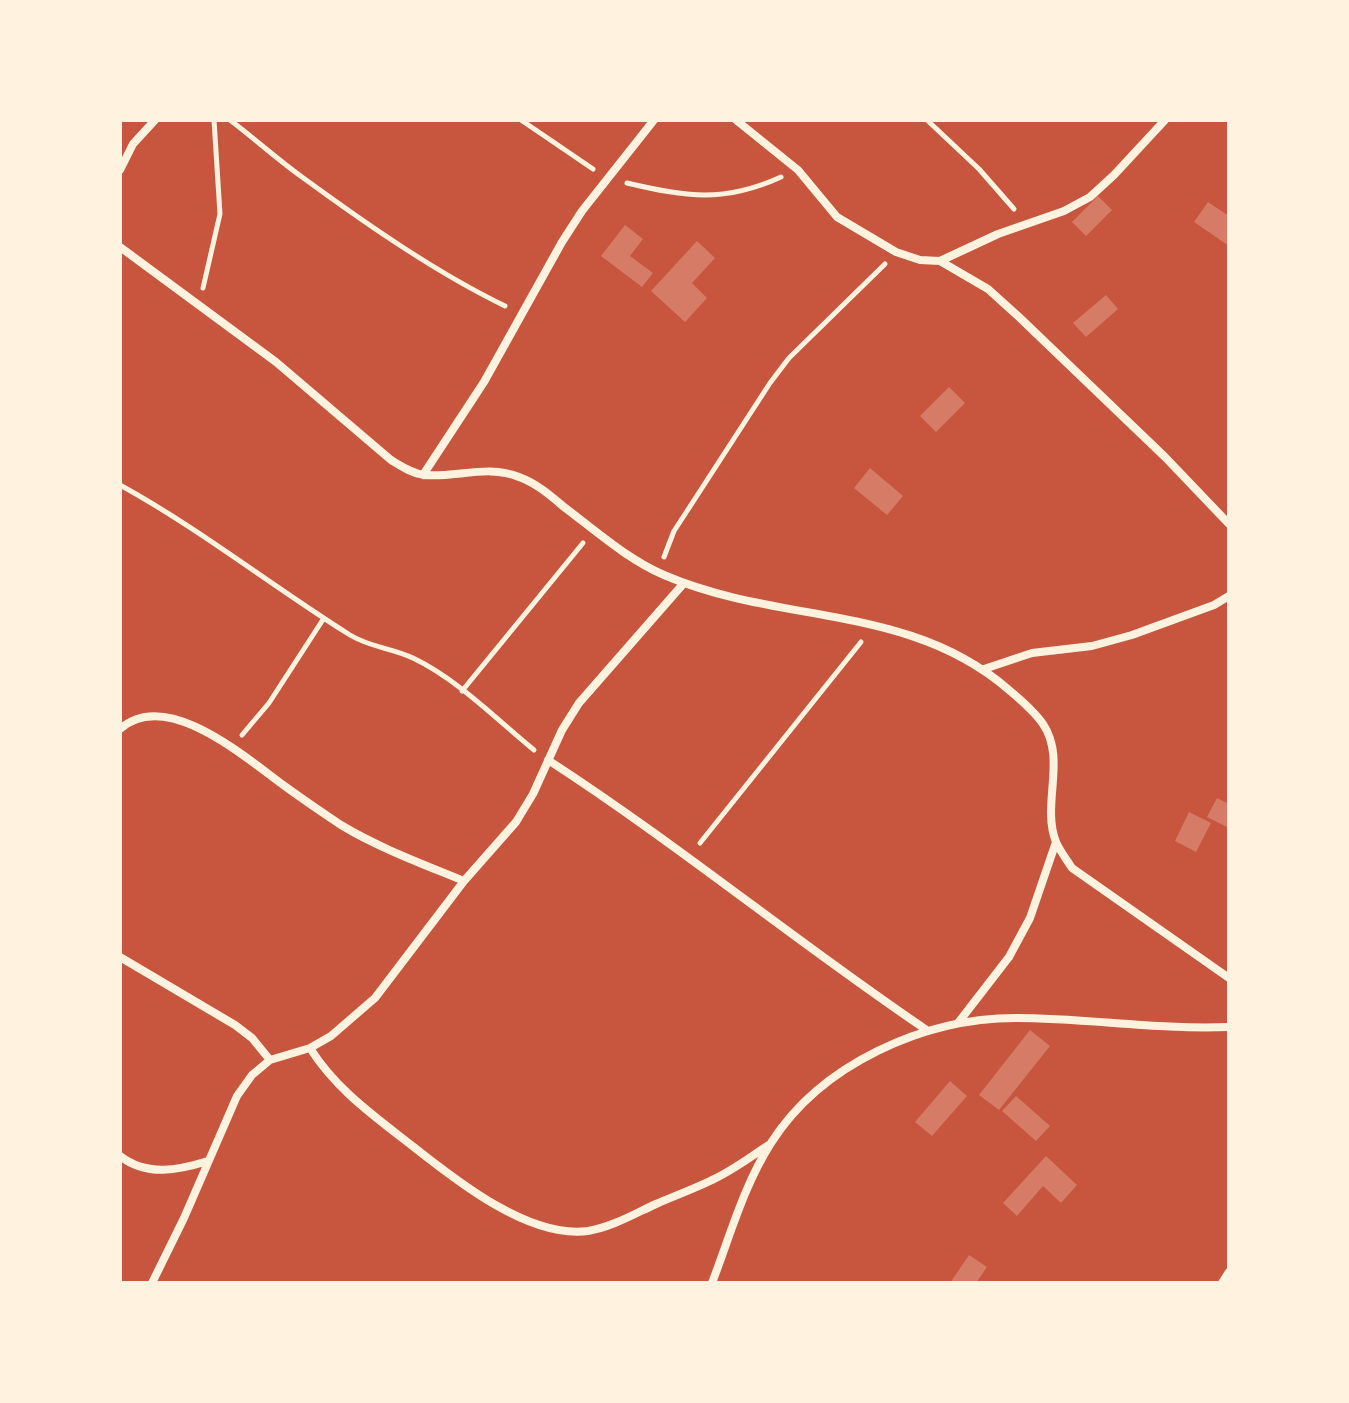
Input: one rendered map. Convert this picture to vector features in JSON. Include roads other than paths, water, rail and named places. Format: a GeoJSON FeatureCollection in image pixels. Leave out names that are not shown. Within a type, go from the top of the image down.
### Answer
{"type":"FeatureCollection","features":[{"type":"Feature","properties":{"kind":"street"},"geometry":{"type":"LineString","coordinates":[[120,170],[133,144],[155,120]]}},
{"type":"Feature","properties":{"kind":"street"},"geometry":{"type":"LineString","coordinates":[[423,475],[484,382],[562,242],[607,178],[654,120]]}},
{"type":"Feature","properties":{"kind":"street"},"geometry":{"type":"LineString","coordinates":[[736,120],[798,170],[837,217],[896,252],[920,260],[940,261],[988,289],[1165,457],[1229,524]]}},
{"type":"Feature","properties":{"kind":"street"},"geometry":{"type":"LineString","coordinates":[[940,261],[998,234],[1026,227],[1064,211],[1090,197],[1165,120]]}},
{"type":"Feature","properties":{"kind":"street"},"geometry":{"type":"LineString","coordinates":[[120,247],[276,362],[391,460],[409,471],[423,475],[494,471],[519,477],[543,491],[629,556],[684,583],[729,597],[875,624],[943,647],[984,669],[1044,725],[1053,748],[1051,809],[1056,842],[1072,868],[1229,978]]}},
{"type":"Feature","properties":{"kind":"street"},"geometry":{"type":"LineString","coordinates":[[152,1283],[237,1096],[252,1075],[270,1060],[310,1048],[331,1036],[375,998],[464,881],[516,822],[579,703],[684,583]]}},
{"type":"Feature","properties":{"kind":"street"},"geometry":{"type":"LineString","coordinates":[[984,669],[1032,653],[1092,646],[1132,635],[1214,605],[1229,596]]}},
{"type":"Feature","properties":{"kind":"street"},"geometry":{"type":"LineString","coordinates":[[120,729],[141,716],[163,716],[195,726],[232,746],[343,826],[464,881]]}},
{"type":"Feature","properties":{"kind":"street"},"geometry":{"type":"LineString","coordinates":[[548,760],[689,857],[834,966],[928,1031]]}},
{"type":"Feature","properties":{"kind":"street"},"geometry":{"type":"LineString","coordinates":[[958,1023],[986,990],[1016,944],[1030,918],[1056,842]]}},
{"type":"Feature","properties":{"kind":"street"},"geometry":{"type":"LineString","coordinates":[[120,957],[235,1025],[252,1038],[270,1060]]}},
{"type":"Feature","properties":{"kind":"street"},"geometry":{"type":"LineString","coordinates":[[712,1283],[751,1180],[794,1110],[818,1089],[872,1054],[928,1031],[958,1023],[1013,1018],[1229,1027]]}},
{"type":"Feature","properties":{"kind":"street"},"geometry":{"type":"LineString","coordinates":[[310,1048],[335,1081],[370,1113],[456,1181],[492,1204],[524,1219],[561,1229],[585,1231],[609,1226],[714,1180],[770,1145]]}},
{"type":"Feature","properties":{"kind":"street"},"geometry":{"type":"LineString","coordinates":[[120,1156],[151,1169],[168,1171],[208,1161]]}},
{"type":"Feature","properties":{"kind":"street"},"geometry":{"type":"LineString","coordinates":[[1222,1283],[1229,1272]]}}]}
